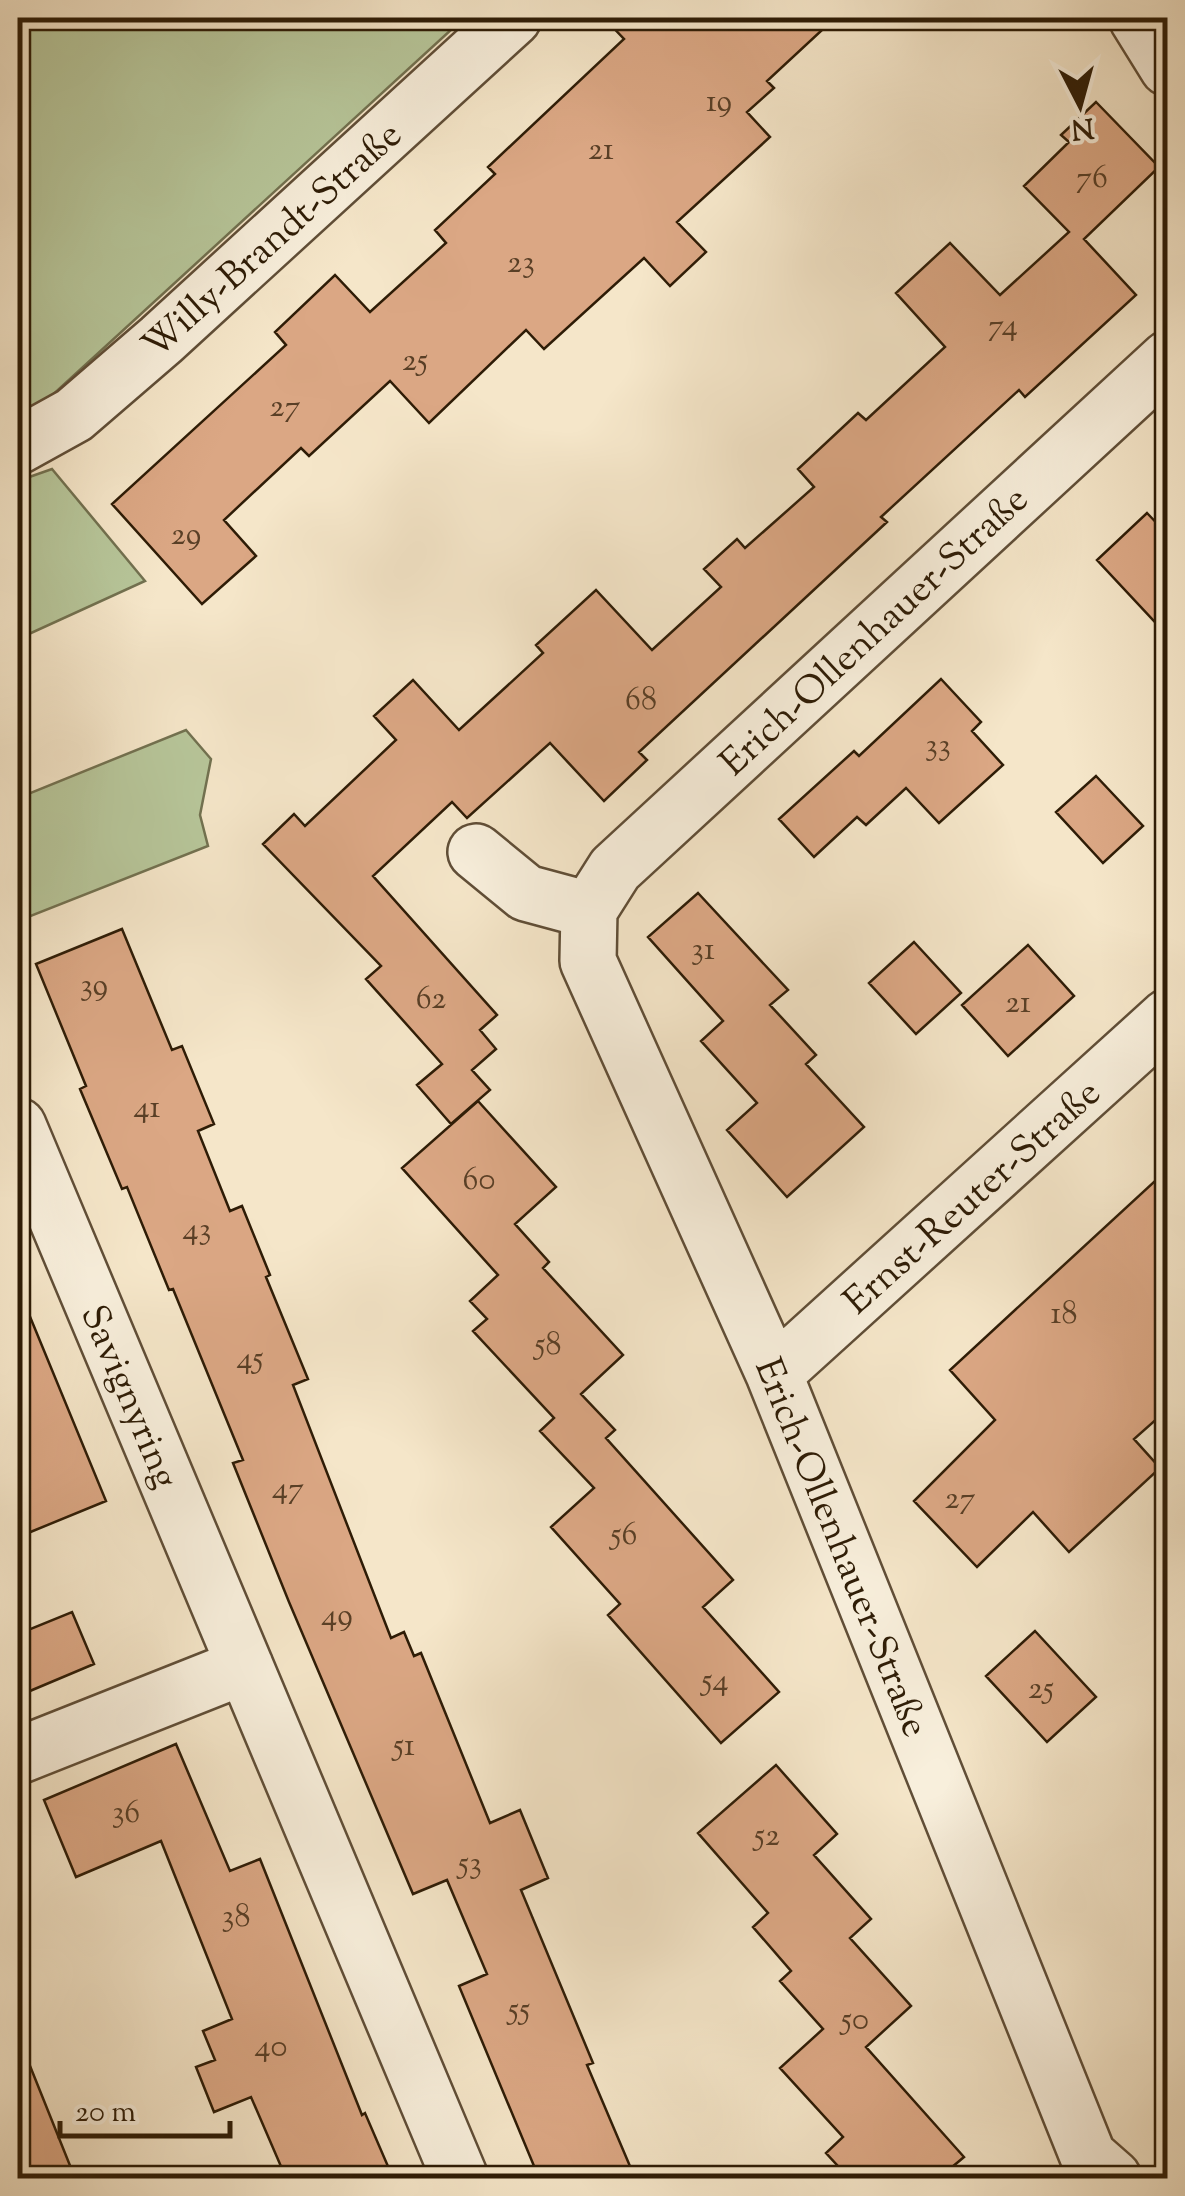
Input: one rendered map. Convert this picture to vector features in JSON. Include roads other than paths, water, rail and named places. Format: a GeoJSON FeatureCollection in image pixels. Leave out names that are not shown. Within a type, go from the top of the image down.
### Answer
{"type":"FeatureCollection","features":[{"type":"Feature","properties":{"kind":"street","name":"Willy-Brandt-Straße"},"geometry":{"type":"LineString","coordinates":[[18,446],[74,414],[161,340],[513,18]]}},
{"type":"Feature","properties":{"kind":"street"},"geometry":{"type":"LineString","coordinates":[[1137,18],[1168,68]]}},
{"type":"Feature","properties":{"kind":"street","name":"Erich-Ollenhauer-Straße"},"geometry":{"type":"LineString","coordinates":[[1114,2178],[1088,2156],[774,1374],[588,962],[589,910],[615,869],[1168,359]]}},
{"type":"Feature","properties":{"kind":"street"},"geometry":{"type":"LineString","coordinates":[[476,852],[526,893],[589,910]]}},
{"type":"Feature","properties":{"kind":"street","name":"Ernst-Reuter-Straße"},"geometry":{"type":"LineString","coordinates":[[774,1374],[1168,1017]]}},
{"type":"Feature","properties":{"kind":"street","name":"Savignyring"},"geometry":{"type":"LineString","coordinates":[[18,1126],[460,2178]]}},
{"type":"Feature","properties":{"kind":"street"},"geometry":{"type":"LineString","coordinates":[[18,1756],[245,1666]]}}]}
